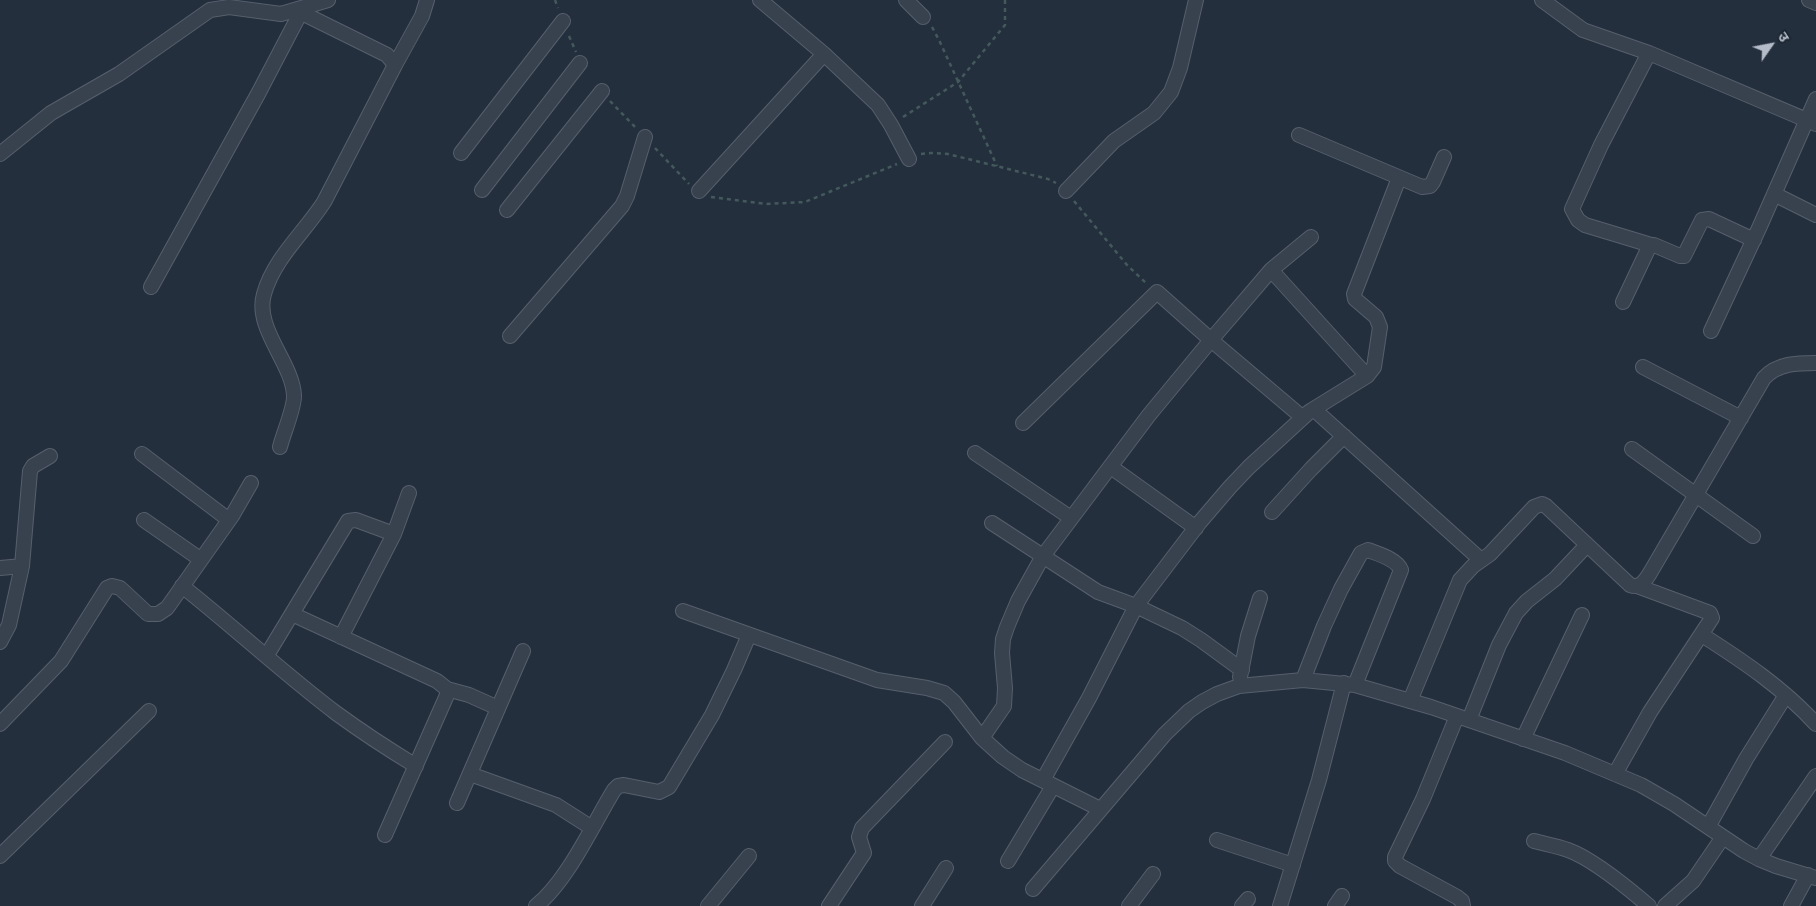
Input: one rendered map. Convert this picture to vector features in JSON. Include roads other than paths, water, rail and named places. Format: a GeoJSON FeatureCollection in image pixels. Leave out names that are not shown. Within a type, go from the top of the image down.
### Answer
{"type":"FeatureCollection","features":[{"type":"Feature","properties":{"kind":"street"},"geometry":{"type":"LineString","coordinates":[[0,154],[51,113],[119,74],[210,10],[229,7],[281,14],[302,10],[328,0]]}},
{"type":"Feature","properties":{"kind":"street"},"geometry":{"type":"LineString","coordinates":[[280,447],[294,394],[289,376],[262,315],[264,293],[284,253],[315,216],[324,202],[422,16],[427,0]]}},
{"type":"Feature","properties":{"kind":"street"},"geometry":{"type":"LineString","coordinates":[[760,0],[824,54],[878,105],[909,159]]}},
{"type":"Feature","properties":{"kind":"street"},"geometry":{"type":"LineString","coordinates":[[906,0],[923,17]]}},
{"type":"Feature","properties":{"kind":"street"},"geometry":{"type":"LineString","coordinates":[[1066,191],[1114,141],[1154,113],[1171,92],[1180,68],[1196,0]]}},
{"type":"Feature","properties":{"kind":"street"},"geometry":{"type":"LineString","coordinates":[[1542,0],[1583,30],[1649,53],[1811,122]]}},
{"type":"Feature","properties":{"kind":"street"},"geometry":{"type":"LineString","coordinates":[[1809,0],[1816,3]]}},
{"type":"Feature","properties":{"kind":"street"},"geometry":{"type":"LineString","coordinates":[[302,10],[387,55],[395,65]]}},
{"type":"Feature","properties":{"kind":"street"},"geometry":{"type":"LineString","coordinates":[[151,287],[258,94],[302,10]]}},
{"type":"Feature","properties":{"kind":"street"},"geometry":{"type":"LineString","coordinates":[[461,153],[563,21]]}},
{"type":"Feature","properties":{"kind":"street"},"geometry":{"type":"LineString","coordinates":[[1649,53],[1601,145],[1572,209],[1578,220],[1585,225],[1651,244],[1680,256],[1684,256],[1700,222],[1705,219],[1709,219],[1754,240]]}},
{"type":"Feature","properties":{"kind":"street"},"geometry":{"type":"LineString","coordinates":[[700,191],[824,54]]}},
{"type":"Feature","properties":{"kind":"street"},"geometry":{"type":"LineString","coordinates":[[482,190],[580,63]]}},
{"type":"Feature","properties":{"kind":"street"},"geometry":{"type":"LineString","coordinates":[[507,210],[602,91]]}},
{"type":"Feature","properties":{"kind":"street"},"geometry":{"type":"LineString","coordinates":[[1711,331],[1774,194],[1811,122],[1816,99]]}},
{"type":"Feature","properties":{"kind":"street"},"geometry":{"type":"LineString","coordinates":[[1299,135],[1422,187],[1430,186],[1444,157]]}},
{"type":"Feature","properties":{"kind":"street"},"geometry":{"type":"LineString","coordinates":[[510,336],[622,206],[645,137]]}},
{"type":"Feature","properties":{"kind":"street"},"geometry":{"type":"LineString","coordinates":[[1008,861],[1136,606],[1196,528],[1250,467],[1307,414],[1367,376],[1374,366],[1380,327],[1376,317],[1355,299],[1354,294],[1398,178]]}},
{"type":"Feature","properties":{"kind":"street"},"geometry":{"type":"LineString","coordinates":[[1774,194],[1816,215]]}},
{"type":"Feature","properties":{"kind":"street"},"geometry":{"type":"LineString","coordinates":[[982,738],[1004,706],[1005,688],[1002,653],[1003,639],[1007,627],[1018,601],[1043,556],[1149,415],[1211,340],[1272,270],[1311,237]]}},
{"type":"Feature","properties":{"kind":"street"},"geometry":{"type":"LineString","coordinates":[[1623,302],[1651,244]]}},
{"type":"Feature","properties":{"kind":"street"},"geometry":{"type":"LineString","coordinates":[[1272,270],[1367,376]]}},
{"type":"Feature","properties":{"kind":"street"},"geometry":{"type":"LineString","coordinates":[[1023,423],[1157,292],[1211,340],[1307,414],[1318,413],[1480,560]]}},
{"type":"Feature","properties":{"kind":"street"},"geometry":{"type":"LineString","coordinates":[[1637,586],[1644,582],[1650,573],[1764,378],[1770,372],[1787,365],[1800,363],[1816,364]]}},
{"type":"Feature","properties":{"kind":"street"},"geometry":{"type":"LineString","coordinates":[[1644,367],[1741,418]]}},
{"type":"Feature","properties":{"kind":"street"},"geometry":{"type":"LineString","coordinates":[[1272,512],[1344,436]]}},
{"type":"Feature","properties":{"kind":"street"},"geometry":{"type":"LineString","coordinates":[[1632,448],[1753,536]]}},
{"type":"Feature","properties":{"kind":"street"},"geometry":{"type":"LineString","coordinates":[[975,453],[1071,518]]}},
{"type":"Feature","properties":{"kind":"street"},"geometry":{"type":"LineString","coordinates":[[142,454],[229,520]]}},
{"type":"Feature","properties":{"kind":"street"},"geometry":{"type":"LineString","coordinates":[[0,642],[9,625],[22,566],[30,471],[34,466],[50,456]]}},
{"type":"Feature","properties":{"kind":"street"},"geometry":{"type":"LineString","coordinates":[[1111,466],[1196,528]]}},
{"type":"Feature","properties":{"kind":"street"},"geometry":{"type":"LineString","coordinates":[[0,724],[61,661],[107,588],[112,586],[120,588],[148,614],[158,614],[167,608],[229,520],[251,482]]}},
{"type":"Feature","properties":{"kind":"street"},"geometry":{"type":"LineString","coordinates":[[341,637],[394,534],[410,492]]}},
{"type":"Feature","properties":{"kind":"street"},"geometry":{"type":"LineString","coordinates":[[1410,701],[1458,586],[1466,573],[1480,560],[1490,554],[1534,507],[1542,504],[1630,585],[1710,613],[1712,618],[1650,712],[1615,774]]}},
{"type":"Feature","properties":{"kind":"street"},"geometry":{"type":"LineString","coordinates":[[144,520],[200,559]]}},
{"type":"Feature","properties":{"kind":"street"},"geometry":{"type":"LineString","coordinates":[[266,656],[348,521],[356,520],[394,534]]}},
{"type":"Feature","properties":{"kind":"street"},"geometry":{"type":"LineString","coordinates":[[992,523],[1098,592],[1136,606],[1182,628],[1242,670]]}},
{"type":"Feature","properties":{"kind":"street"},"geometry":{"type":"LineString","coordinates":[[1463,906],[1462,901],[1457,897],[1400,866],[1395,861],[1395,857],[1516,613],[1555,579],[1587,545]]}},
{"type":"Feature","properties":{"kind":"street"},"geometry":{"type":"LineString","coordinates":[[1280,906],[1350,684],[1401,570],[1396,563],[1368,550],[1361,553],[1341,589],[1324,626],[1303,680]]}},
{"type":"Feature","properties":{"kind":"street"},"geometry":{"type":"LineString","coordinates":[[0,568],[22,566]]}},
{"type":"Feature","properties":{"kind":"street"},"geometry":{"type":"LineString","coordinates":[[182,586],[335,712],[377,742],[416,766]]}},
{"type":"Feature","properties":{"kind":"street"},"geometry":{"type":"LineString","coordinates":[[1239,686],[1248,636],[1260,598]]}},
{"type":"Feature","properties":{"kind":"street"},"geometry":{"type":"LineString","coordinates":[[683,611],[877,680],[927,688],[944,693],[954,702],[982,738],[1003,757],[1048,783],[1100,809]]}},
{"type":"Feature","properties":{"kind":"street"},"geometry":{"type":"LineString","coordinates":[[292,614],[437,681],[447,689],[469,695],[498,708]]}},
{"type":"Feature","properties":{"kind":"street"},"geometry":{"type":"LineString","coordinates":[[1524,738],[1582,616]]}},
{"type":"Feature","properties":{"kind":"street"},"geometry":{"type":"LineString","coordinates":[[539,905],[565,874],[618,786],[624,785],[659,792],[669,787],[712,715],[749,635]]}},
{"type":"Feature","properties":{"kind":"street"},"geometry":{"type":"LineString","coordinates":[[1702,635],[1786,695],[1816,724]]}},
{"type":"Feature","properties":{"kind":"street"},"geometry":{"type":"LineString","coordinates":[[457,803],[523,651]]}},
{"type":"Feature","properties":{"kind":"street"},"geometry":{"type":"LineString","coordinates":[[1032,889],[1165,734],[1189,711],[1217,694],[1239,686],[1303,680],[1350,684],[1410,701],[1524,738],[1641,785],[1760,859],[1776,866],[1812,876],[1791,906]]}},
{"type":"Feature","properties":{"kind":"street"},"geometry":{"type":"LineString","coordinates":[[385,835],[447,695],[447,689]]}},
{"type":"Feature","properties":{"kind":"street"},"geometry":{"type":"LineString","coordinates":[[1708,827],[1746,759],[1786,695]]}},
{"type":"Feature","properties":{"kind":"street"},"geometry":{"type":"LineString","coordinates":[[0,856],[149,711]]}},
{"type":"Feature","properties":{"kind":"street"},"geometry":{"type":"LineString","coordinates":[[830,906],[864,853],[859,837],[862,828],[945,742]]}},
{"type":"Feature","properties":{"kind":"street"},"geometry":{"type":"LineString","coordinates":[[470,774],[556,805],[592,828]]}},
{"type":"Feature","properties":{"kind":"street"},"geometry":{"type":"LineString","coordinates":[[1760,859],[1816,776]]}},
{"type":"Feature","properties":{"kind":"street"},"geometry":{"type":"LineString","coordinates":[[1665,906],[1693,882],[1723,837]]}},
{"type":"Feature","properties":{"kind":"street"},"geometry":{"type":"LineString","coordinates":[[1217,840],[1293,865]]}},
{"type":"Feature","properties":{"kind":"street"},"geometry":{"type":"LineString","coordinates":[[1534,841],[1578,854],[1649,906]]}},
{"type":"Feature","properties":{"kind":"street"},"geometry":{"type":"LineString","coordinates":[[708,906],[749,856]]}},
{"type":"Feature","properties":{"kind":"street"},"geometry":{"type":"LineString","coordinates":[[922,906],[946,868]]}},
{"type":"Feature","properties":{"kind":"street"},"geometry":{"type":"LineString","coordinates":[[1129,906],[1154,874]]}}]}
